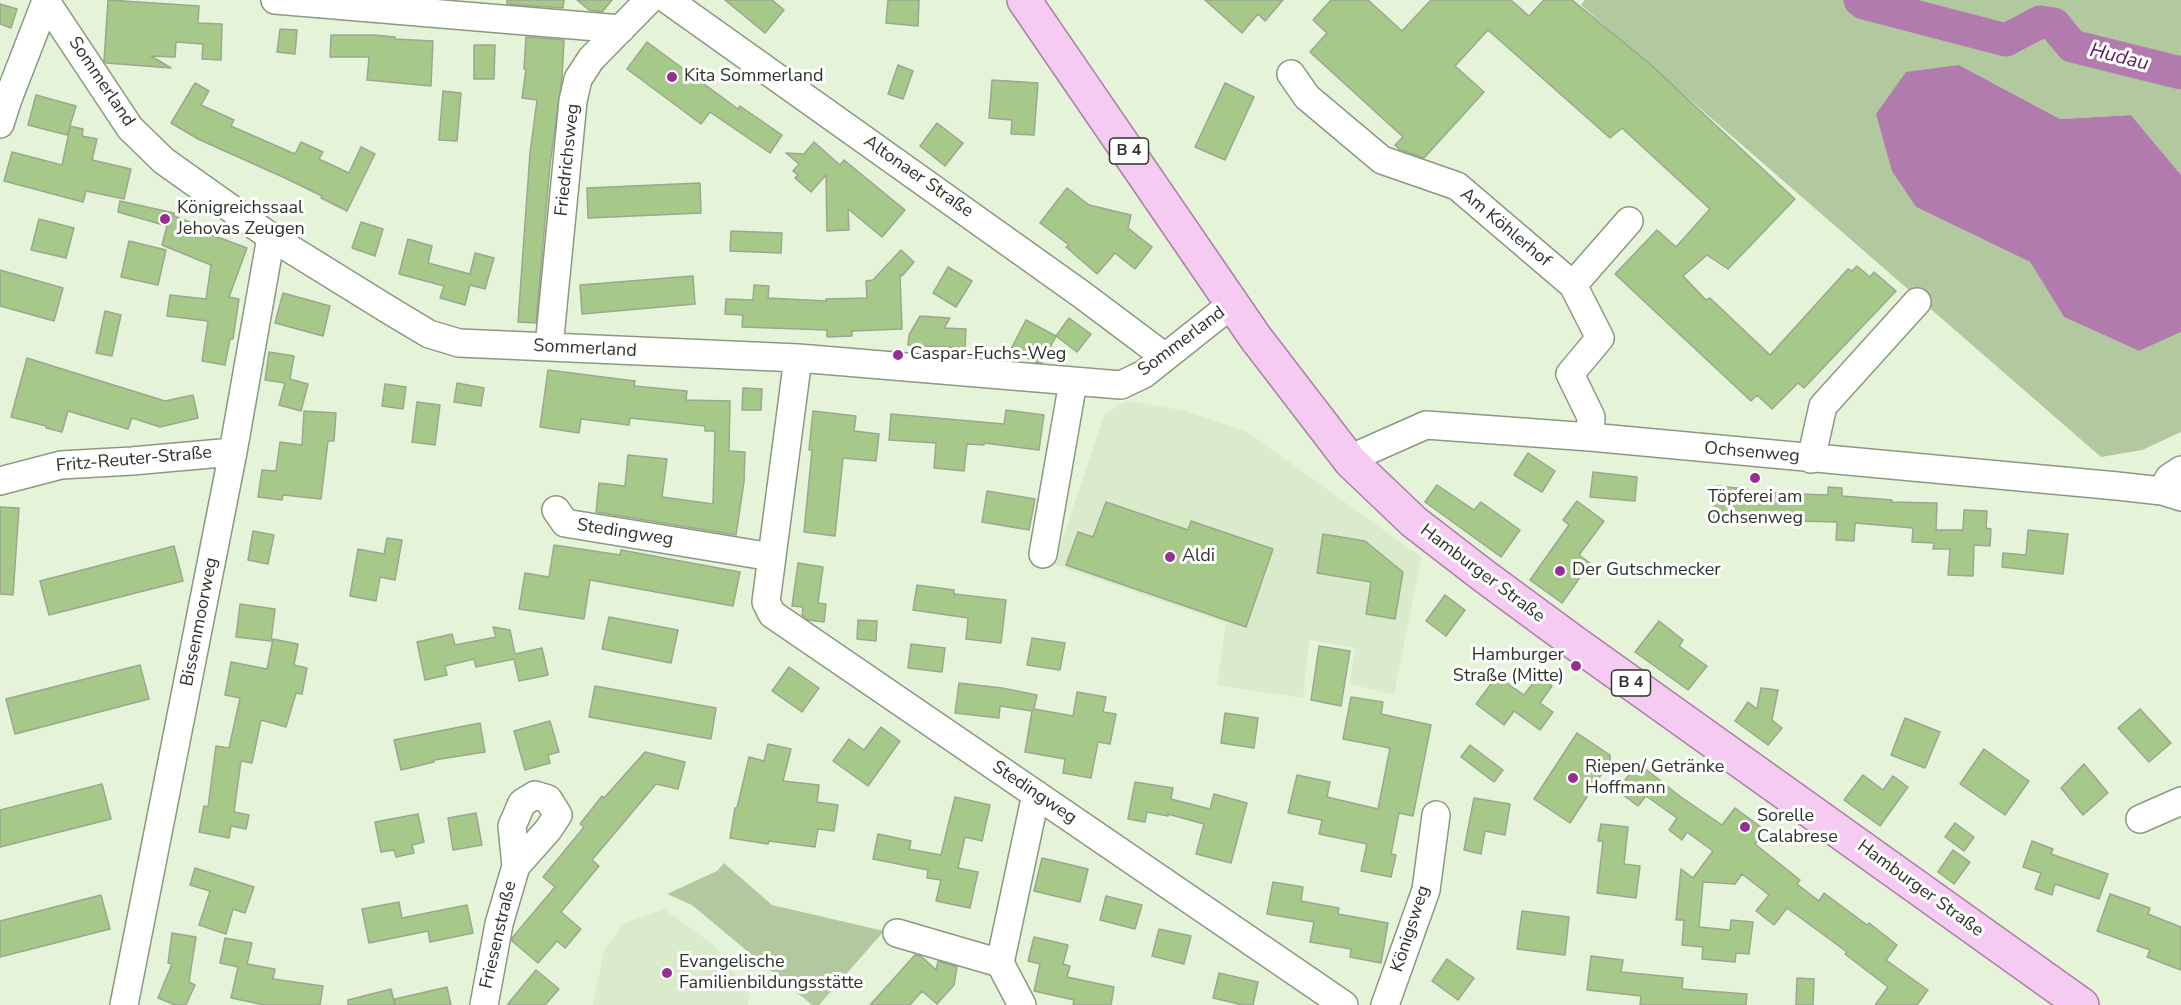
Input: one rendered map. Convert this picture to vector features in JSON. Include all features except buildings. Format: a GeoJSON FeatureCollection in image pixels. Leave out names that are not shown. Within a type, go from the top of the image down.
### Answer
{"type":"FeatureCollection","features":[{"type":"Feature","properties":{"kind":"main road","name":"Hamburger Straße"},"geometry":{"type":"LineString","coordinates":[[1023,0],[1255,338],[1351,462],[1414,522],[1484,576],[2082,1005]]}},
{"type":"Feature","properties":{"kind":"street"},"geometry":{"type":"LineString","coordinates":[[275,0],[621,29]]}},
{"type":"Feature","properties":{"kind":"street","name":"Friedrichsweg"},"geometry":{"type":"LineString","coordinates":[[549,347],[573,101],[578,79],[591,59],[650,0]]}},
{"type":"Feature","properties":{"kind":"street","name":"Altonaer Straße"},"geometry":{"type":"LineString","coordinates":[[668,0],[1063,281],[1165,357]]}},
{"type":"Feature","properties":{"kind":"street"},"geometry":{"type":"LineString","coordinates":[[0,124],[46,1]]}},
{"type":"Feature","properties":{"kind":"street","name":"Sommerland"},"geometry":{"type":"LineString","coordinates":[[46,1],[130,128],[164,161],[271,237],[429,334],[459,343],[798,358],[1121,385],[1144,374],[1232,304]]}},
{"type":"Feature","properties":{"kind":"street","name":"Am Köhlerhof"},"geometry":{"type":"LineString","coordinates":[[1291,74],[1307,97],[1382,160],[1457,186],[1573,285],[1600,338],[1570,374],[1592,417],[1590,437]]}},
{"type":"Feature","properties":{"kind":"street"},"geometry":{"type":"LineString","coordinates":[[1573,285],[1629,221]]}},
{"type":"Feature","properties":{"kind":"street","name":"Bissenmoorweg"},"geometry":{"type":"LineString","coordinates":[[124,1005],[233,452],[271,237]]}},
{"type":"Feature","properties":{"kind":"street"},"geometry":{"type":"LineString","coordinates":[[1811,459],[1824,406],[1917,302]]}},
{"type":"Feature","properties":{"kind":"street","name":"Stedingweg"},"geometry":{"type":"LineString","coordinates":[[798,358],[766,602],[772,614],[1344,1005]]}},
{"type":"Feature","properties":{"kind":"street"},"geometry":{"type":"LineString","coordinates":[[1043,554],[1073,382]]}},
{"type":"Feature","properties":{"kind":"street","name":"Ochsenweg"},"geometry":{"type":"LineString","coordinates":[[1351,462],[1365,452],[1426,425],[1590,437],[2171,494],[2169,478],[2181,470]]}},
{"type":"Feature","properties":{"kind":"street","name":"Fritz-Reuter-Straße"},"geometry":{"type":"LineString","coordinates":[[0,481],[61,465],[233,452]]}},
{"type":"Feature","properties":{"kind":"street","name":"Stedingweg"},"geometry":{"type":"LineString","coordinates":[[556,510],[564,523],[772,557]]}},
{"type":"Feature","properties":{"kind":"street"},"geometry":{"type":"LineString","coordinates":[[1022,1005],[1000,963],[1036,794]]}},
{"type":"Feature","properties":{"kind":"street"},"geometry":{"type":"LineString","coordinates":[[2139,819],[2181,801]]}},
{"type":"Feature","properties":{"kind":"street","name":"Königsweg"},"geometry":{"type":"LineString","coordinates":[[1385,1005],[1426,891],[1436,815]]}},
{"type":"Feature","properties":{"kind":"street","name":"Friesenstraße"},"geometry":{"type":"LineString","coordinates":[[484,1005],[499,924],[516,866]]}},
{"type":"Feature","properties":{"kind":"street"},"geometry":{"type":"LineString","coordinates":[[897,933],[1000,963]]}},
{"type":"Feature","properties":{"kind":"shaded area"},"geometry":{"type":"Polygon","coordinates":[[[1585,0],[2181,0],[2181,175],[2131,115],[2060,119],[1959,65],[1916,207],[2030,262],[2064,317],[2139,351],[2181,332],[2181,432],[2142,450],[2101,457],[1581,5],[1585,0]]]}},
{"type":"Feature","properties":{"kind":"shaded area"},"geometry":{"type":"Polygon","coordinates":[[[1959,65],[2060,119],[2131,115],[2181,175],[2181,332],[2139,351],[2064,317],[2030,262],[1916,207],[1892,171],[1876,114],[1906,72],[1959,65]]]}},
{"type":"Feature","properties":{"kind":"shaded area"},"geometry":{"type":"Polygon","coordinates":[[[1126,401],[1186,411],[1247,432],[1421,557],[1394,695],[1350,684],[1355,648],[1309,640],[1303,698],[1217,685],[1226,623],[1054,564],[1104,415],[1126,401]]]}},
{"type":"Feature","properties":{"kind":"shaded area"},"geometry":{"type":"Polygon","coordinates":[[[724,863],[772,905],[884,931],[819,1005],[812,1005],[692,905],[667,894],[717,871],[724,863]]]}},
{"type":"Feature","properties":{"kind":"shaded area","name":"Evangelische Familienbildungsstätte"},"geometry":{"type":"Polygon","coordinates":[[[664,909],[715,946],[750,995],[748,1005],[593,1005],[604,950],[625,923],[664,909]]]}},
{"type":"Feature","properties":{"kind":"waterway","name":"Hudau"},"geometry":{"type":"LineString","coordinates":[[1860,0],[1864,3],[2006,40],[2040,22],[2054,24],[2072,46],[2181,73]]}},
{"type":"Feature","properties":{"kind":"place","name":"Kita Sommerland"},"geometry":{"type":"Point","coordinates":[672,77]}},
{"type":"Feature","properties":{"kind":"place","name":"Königreichssaal Jehovas Zeugen"},"geometry":{"type":"Point","coordinates":[165,219]}},
{"type":"Feature","properties":{"kind":"place","name":"Caspar-Fuchs-Weg"},"geometry":{"type":"Point","coordinates":[898,355]}},
{"type":"Feature","properties":{"kind":"place","name":"Töpferei am Ochsenweg"},"geometry":{"type":"Point","coordinates":[1755,478]}},
{"type":"Feature","properties":{"kind":"place","name":"Aldi"},"geometry":{"type":"Point","coordinates":[1170,557]}},
{"type":"Feature","properties":{"kind":"place","name":"Der Gutschmecker"},"geometry":{"type":"Point","coordinates":[1560,571]}},
{"type":"Feature","properties":{"kind":"place","name":"Hamburger Straße (Mitte)"},"geometry":{"type":"Point","coordinates":[1576,666]}},
{"type":"Feature","properties":{"kind":"place","name":"Riepen/ Getränke Hoffmann"},"geometry":{"type":"Point","coordinates":[1573,778]}},
{"type":"Feature","properties":{"kind":"place","name":"Sorelle Calabrese"},"geometry":{"type":"Point","coordinates":[1745,827]}},
{"type":"Feature","properties":{"kind":"place","name":"Evangelische Familienbildungsstätte"},"geometry":{"type":"Point","coordinates":[667,973]}}]}
